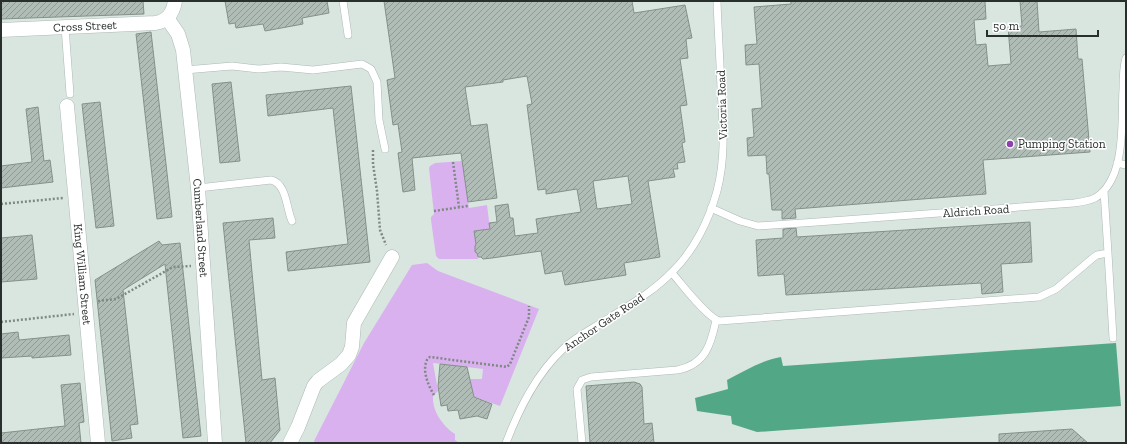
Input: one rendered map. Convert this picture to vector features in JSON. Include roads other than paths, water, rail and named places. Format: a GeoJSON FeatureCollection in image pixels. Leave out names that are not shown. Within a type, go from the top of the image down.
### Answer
{"type":"FeatureCollection","features":[{"type":"Feature","properties":{"kind":"street"},"geometry":{"type":"LineString","coordinates":[[167,18],[172,12],[175,1]]}},
{"type":"Feature","properties":{"kind":"street","name":"Cross Street"},"geometry":{"type":"LineString","coordinates":[[1,30],[151,24],[167,18]]}},
{"type":"Feature","properties":{"kind":"street","name":"Cumberland Street"},"geometry":{"type":"LineString","coordinates":[[167,18],[176,29],[183,50],[198,188],[215,443]]}},
{"type":"Feature","properties":{"kind":"street","name":"King William Street"},"geometry":{"type":"LineString","coordinates":[[69,100],[75,196],[98,443]]}},
{"type":"Feature","properties":{"kind":"street"},"geometry":{"type":"LineString","coordinates":[[290,443],[314,386],[318,381],[341,364],[352,348],[354,323],[392,257]]}},
{"type":"Feature","properties":{"kind":"lane"},"geometry":{"type":"LineString","coordinates":[[343,1],[348,35]]}},
{"type":"Feature","properties":{"kind":"lane","name":"Victoria Road"},"geometry":{"type":"LineString","coordinates":[[711,208],[722,168],[724,145],[716,1]]}},
{"type":"Feature","properties":{"kind":"lane"},"geometry":{"type":"LineString","coordinates":[[65,27],[69,100]]}},
{"type":"Feature","properties":{"kind":"lane"},"geometry":{"type":"LineString","coordinates":[[1113,338],[1104,191],[1112,180],[1117,163],[1120,143],[1124,67],[1126,58]]}},
{"type":"Feature","properties":{"kind":"lane"},"geometry":{"type":"LineString","coordinates":[[185,70],[232,66],[254,68],[275,66],[313,70],[362,64],[371,69],[377,82],[379,120],[385,149]]}},
{"type":"Feature","properties":{"kind":"lane"},"geometry":{"type":"LineString","coordinates":[[1117,163],[1126,165]]}},
{"type":"Feature","properties":{"kind":"lane"},"geometry":{"type":"LineString","coordinates":[[198,188],[271,180],[276,181],[280,185],[284,194],[292,221]]}},
{"type":"Feature","properties":{"kind":"lane","name":"Aldrich Road"},"geometry":{"type":"LineString","coordinates":[[711,208],[748,223],[764,226],[1084,202],[1094,198],[1104,191]]}},
{"type":"Feature","properties":{"kind":"lane","name":"Anchor Gate Road"},"geometry":{"type":"LineString","coordinates":[[506,443],[516,418],[533,386],[549,365],[564,348],[646,294],[672,273],[680,264],[703,227],[711,208]]}},
{"type":"Feature","properties":{"kind":"lane"},"geometry":{"type":"LineString","coordinates":[[672,273],[708,314],[716,320],[726,322],[1039,298],[1056,289],[1097,255],[1108,253]]}},
{"type":"Feature","properties":{"kind":"lane"},"geometry":{"type":"LineString","coordinates":[[582,443],[578,387],[582,380],[591,377],[688,368],[701,358],[708,349],[716,320]]}},
{"type":"Feature","properties":{"kind":"place","name":"Pumping Station"},"geometry":{"type":"Point","coordinates":[1010,144]}}]}
